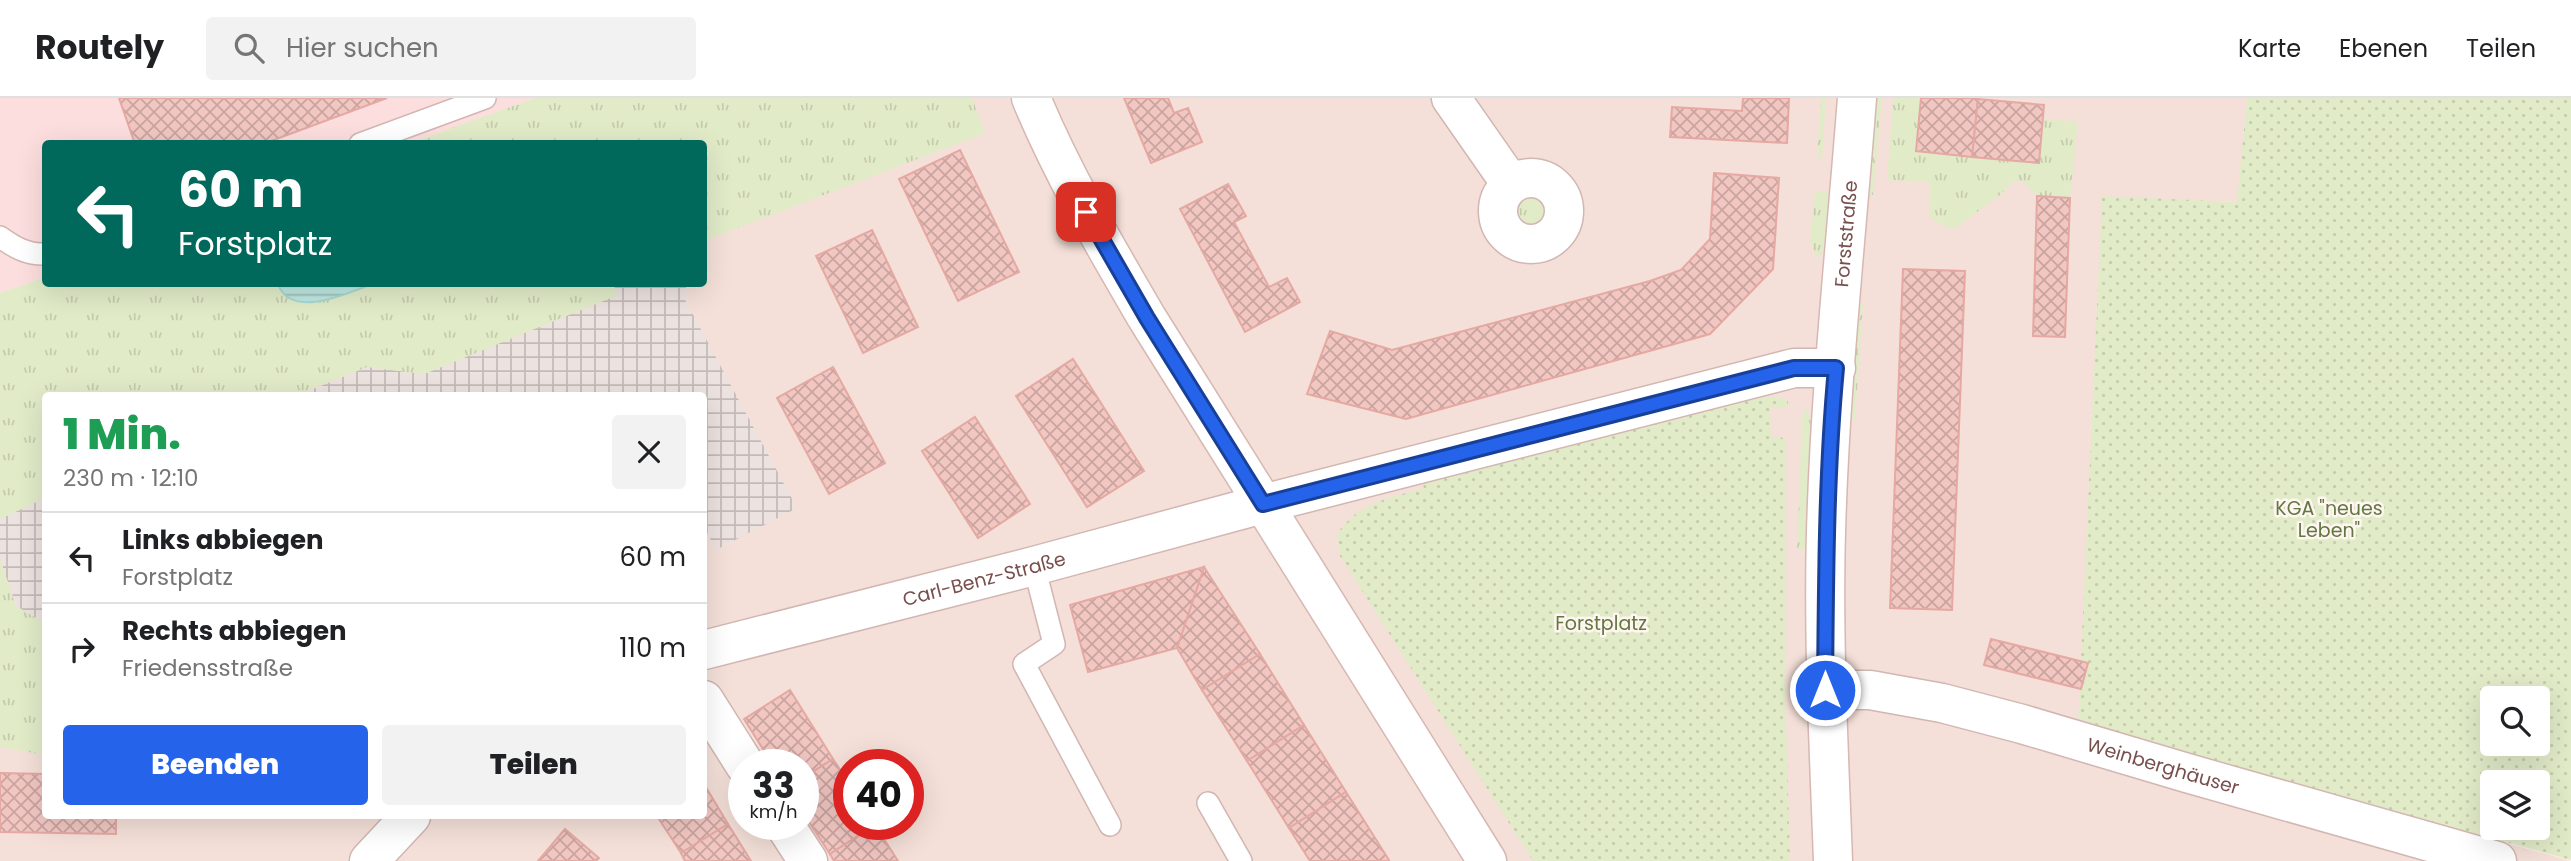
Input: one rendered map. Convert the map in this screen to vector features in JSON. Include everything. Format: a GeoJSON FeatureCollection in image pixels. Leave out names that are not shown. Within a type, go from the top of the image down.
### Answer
{"type":"FeatureCollection","features":[{"type":"Feature","properties":{"kind":"street"},"geometry":{"type":"LineString","coordinates":[[1031,98],[1052,148],[1097,233],[1487,861]]}},
{"type":"Feature","properties":{"kind":"street"},"geometry":{"type":"LineString","coordinates":[[1451,98],[1511,184]]}},
{"type":"Feature","properties":{"kind":"street","name":"Forststraße"},"geometry":{"type":"LineString","coordinates":[[1836,368],[1857,98]]}},
{"type":"Feature","properties":{"kind":"street"},"geometry":{"type":"LineString","coordinates":[[1263,504],[1794,368],[1836,368],[1830,424],[1826,533],[1825,690],[1833,861]]}},
{"type":"Feature","properties":{"kind":"street","name":"Carl-Benz-Straße"},"geometry":{"type":"LineString","coordinates":[[707,649],[1034,566],[1263,504]]}},
{"type":"Feature","properties":{"kind":"street","name":"Weinberghäuser"},"geometry":{"type":"LineString","coordinates":[[1825,690],[1870,691],[1942,703],[1982,713],[2497,861]]}},
{"type":"Feature","properties":{"kind":"street"},"geometry":{"type":"LineString","coordinates":[[707,705],[736,749]]}},
{"type":"Feature","properties":{"kind":"street"},"geometry":{"type":"LineString","coordinates":[[369,861],[408,819]]}},
{"type":"Feature","properties":{"kind":"street"},"geometry":{"type":"LineString","coordinates":[[794,840],[808,861]]}},
{"type":"Feature","properties":{"kind":"lane"},"geometry":{"type":"LineString","coordinates":[[371,140],[485,98]]}},
{"type":"Feature","properties":{"kind":"lane"},"geometry":{"type":"LineString","coordinates":[[0,237],[15,248],[35,255],[42,254]]}},
{"type":"Feature","properties":{"kind":"lane"},"geometry":{"type":"LineString","coordinates":[[1034,566],[1054,644],[1024,664],[1110,825]]}},
{"type":"Feature","properties":{"kind":"lane"},"geometry":{"type":"LineString","coordinates":[[1208,803],[1241,861]]}},
{"type":"Feature","properties":{"kind":"shaded area"},"geometry":{"type":"Polygon","coordinates":[[[0,98],[535,98],[418,140],[42,140],[42,278],[0,293],[0,98]]]}},
{"type":"Feature","properties":{"kind":"shaded area"},"geometry":{"type":"Polygon","coordinates":[[[535,98],[2247,98],[2238,202],[2102,197],[2192,755],[2480,836],[2480,840],[2496,840],[2571,861],[0,861],[0,293],[42,278],[42,287],[707,287],[707,140],[418,140],[535,98]]]}},
{"type":"Feature","properties":{"kind":"shaded area"},"geometry":{"type":"Polygon","coordinates":[[[614,287],[686,287],[690,295],[684,298],[797,508],[716,550],[707,533],[707,392],[306,392],[367,367],[424,374],[617,295],[614,287]]]}},
{"type":"Feature","properties":{"kind":"shaded area"},"geometry":{"type":"Polygon","coordinates":[[[42,499],[42,621],[16,606],[0,559],[0,519],[42,499]]]}},
{"type":"Feature","properties":{"kind":"green space"},"geometry":{"type":"Polygon","coordinates":[[[535,98],[972,98],[985,133],[707,240],[707,140],[418,140],[535,98]]]}},
{"type":"Feature","properties":{"kind":"green space"},"geometry":{"type":"Polygon","coordinates":[[[1821,98],[1826,98],[1822,158],[1817,158],[1821,98]]]}},
{"type":"Feature","properties":{"kind":"green space"},"geometry":{"type":"Polygon","coordinates":[[[1876,98],[1882,98],[1873,195],[1867,195],[1876,98]]]}},
{"type":"Feature","properties":{"kind":"green space"},"geometry":{"type":"Polygon","coordinates":[[[1893,98],[1921,98],[1916,151],[2039,163],[2043,120],[2078,121],[2070,198],[2037,196],[2023,181],[2013,182],[1999,196],[1954,229],[1948,228],[1929,217],[1930,182],[1887,180],[1893,98]]]}},
{"type":"Feature","properties":{"kind":"green space","name":"KGA \"neues Leben\""},"geometry":{"type":"Polygon","coordinates":[[[2247,98],[2571,98],[2571,860],[2498,840],[2550,840],[2550,770],[2480,770],[2480,835],[2078,725],[2102,196],[2237,202],[2247,98]]]}},
{"type":"Feature","properties":{"kind":"green space"},"geometry":{"type":"Polygon","coordinates":[[[1531,185],[1541,187],[1549,193],[1555,201],[1555,221],[1549,229],[1541,235],[1531,237],[1521,235],[1513,229],[1507,221],[1505,211],[1507,201],[1513,193],[1521,187],[1531,185]]]}},
{"type":"Feature","properties":{"kind":"green space"},"geometry":{"type":"Polygon","coordinates":[[[1815,191],[1829,191],[1825,240],[1821,256],[1817,258],[1810,242],[1815,191]]]}},
{"type":"Feature","properties":{"kind":"green space"},"geometry":{"type":"Polygon","coordinates":[[[42,278],[42,287],[279,287],[280,290],[332,299],[364,287],[614,287],[618,295],[424,374],[367,367],[304,392],[42,392],[42,499],[0,519],[0,293],[42,278]]]}},
{"type":"Feature","properties":{"kind":"green space"},"geometry":{"type":"Polygon","coordinates":[[[1858,304],[1863,304],[1855,419],[1850,418],[1858,304]]]}},
{"type":"Feature","properties":{"kind":"green space","name":"Forstplatz"},"geometry":{"type":"Polygon","coordinates":[[[1747,399],[1788,399],[1788,408],[1770,408],[1771,437],[1786,438],[1786,720],[1790,861],[1533,861],[1340,556],[1337,534],[1355,514],[1365,508],[1424,488],[1421,480],[1747,399]]]}},
{"type":"Feature","properties":{"kind":"green space"},"geometry":{"type":"Polygon","coordinates":[[[1805,408],[1810,415],[1811,428],[1807,549],[1797,550],[1802,418],[1805,408]]]}},
{"type":"Feature","properties":{"kind":"green space"},"geometry":{"type":"Polygon","coordinates":[[[0,559],[16,606],[42,621],[42,754],[0,747],[0,559]]]}},
{"type":"Feature","properties":{"kind":"water"},"geometry":{"type":"Polygon","coordinates":[[[280,287],[363,287],[321,301],[295,300],[285,295],[280,287]]]}},
{"type":"Feature","properties":{"kind":"building"},"geometry":{"type":"Polygon","coordinates":[[[119,98],[387,98],[274,140],[134,140],[119,98]]]}},
{"type":"Feature","properties":{"kind":"building"},"geometry":{"type":"Polygon","coordinates":[[[1124,98],[1168,98],[1174,113],[1188,108],[1202,142],[1151,163],[1124,98]]]}},
{"type":"Feature","properties":{"kind":"building"},"geometry":{"type":"Polygon","coordinates":[[[1743,98],[1789,98],[1787,143],[1670,137],[1672,107],[1742,111],[1743,98]]]}},
{"type":"Feature","properties":{"kind":"building"},"geometry":{"type":"Polygon","coordinates":[[[1921,98],[1978,98],[1972,157],[1916,151],[1921,98]]]}},
{"type":"Feature","properties":{"kind":"building"},"geometry":{"type":"Polygon","coordinates":[[[1978,99],[2044,105],[2039,163],[1972,157],[1978,99]]]}},
{"type":"Feature","properties":{"kind":"building"},"geometry":{"type":"Polygon","coordinates":[[[960,150],[1019,272],[958,301],[899,179],[960,150]]]}},
{"type":"Feature","properties":{"kind":"building"},"geometry":{"type":"Polygon","coordinates":[[[1714,173],[1779,178],[1773,269],[1710,334],[1406,419],[1307,394],[1330,331],[1392,350],[1650,281],[1681,270],[1710,239],[1714,173]]]}},
{"type":"Feature","properties":{"kind":"building"},"geometry":{"type":"Polygon","coordinates":[[[1228,184],[1246,216],[1234,222],[1269,287],[1287,278],[1300,302],[1245,332],[1180,209],[1228,184]]]}},
{"type":"Feature","properties":{"kind":"building"},"geometry":{"type":"Polygon","coordinates":[[[2037,196],[2070,198],[2065,337],[2033,336],[2037,196]]]}},
{"type":"Feature","properties":{"kind":"building"},"geometry":{"type":"Polygon","coordinates":[[[872,230],[918,327],[863,353],[816,256],[872,230]]]}},
{"type":"Feature","properties":{"kind":"building"},"geometry":{"type":"Polygon","coordinates":[[[1903,269],[1965,271],[1952,610],[1890,608],[1903,269]]]}},
{"type":"Feature","properties":{"kind":"building"},"geometry":{"type":"Polygon","coordinates":[[[1073,359],[1144,471],[1087,507],[1016,396],[1073,359]]]}},
{"type":"Feature","properties":{"kind":"building"},"geometry":{"type":"Polygon","coordinates":[[[833,367],[885,463],[829,494],[777,398],[833,367]]]}},
{"type":"Feature","properties":{"kind":"building"},"geometry":{"type":"Polygon","coordinates":[[[975,417],[1030,504],[978,538],[922,451],[975,417]]]}},
{"type":"Feature","properties":{"kind":"building"},"geometry":{"type":"Polygon","coordinates":[[[1204,567],[1260,654],[1202,690],[1177,648],[1204,567]]]}},
{"type":"Feature","properties":{"kind":"building"},"geometry":{"type":"Polygon","coordinates":[[[1204,567],[1177,648],[1088,672],[1070,605],[1204,567]]]}},
{"type":"Feature","properties":{"kind":"building"},"geometry":{"type":"Polygon","coordinates":[[[1991,639],[2088,663],[2081,689],[1984,665],[1991,639]]]}},
{"type":"Feature","properties":{"kind":"building"},"geometry":{"type":"Polygon","coordinates":[[[1260,654],[1304,725],[1247,761],[1202,690],[1260,654]]]}},
{"type":"Feature","properties":{"kind":"building"},"geometry":{"type":"Polygon","coordinates":[[[790,690],[833,759],[819,768],[819,749],[763,749],[744,719],[790,690]]]}},
{"type":"Feature","properties":{"kind":"building"},"geometry":{"type":"Polygon","coordinates":[[[1304,725],[1346,792],[1289,828],[1247,761],[1304,725]]]}},
{"type":"Feature","properties":{"kind":"building"},"geometry":{"type":"Polygon","coordinates":[[[833,759],[833,840],[852,840],[830,854],[819,837],[819,768],[833,759]]]}},
{"type":"Feature","properties":{"kind":"building"},"geometry":{"type":"Polygon","coordinates":[[[0,773],[42,774],[42,819],[116,819],[116,834],[0,832],[0,773]]]}},
{"type":"Feature","properties":{"kind":"building"},"geometry":{"type":"Polygon","coordinates":[[[707,789],[728,824],[681,853],[659,819],[707,819],[707,789]]]}},
{"type":"Feature","properties":{"kind":"building"},"geometry":{"type":"Polygon","coordinates":[[[1346,792],[1388,861],[1310,861],[1289,828],[1346,792]]]}},
{"type":"Feature","properties":{"kind":"building"},"geometry":{"type":"Polygon","coordinates":[[[728,824],[728,840],[738,840],[751,861],[685,861],[681,853],[728,824]]]}},
{"type":"Feature","properties":{"kind":"building"},"geometry":{"type":"Polygon","coordinates":[[[565,829],[599,858],[596,861],[538,861],[565,829]]]}},
{"type":"Feature","properties":{"kind":"building"},"geometry":{"type":"Polygon","coordinates":[[[852,840],[885,840],[898,861],[834,861],[830,854],[852,840]]]}},
{"type":"Feature","properties":{"kind":"route"},"geometry":{"type":"LineString","coordinates":[[1086,212],[1147,318],[1263,504],[1794,368],[1836,368],[1830,424],[1826,533],[1825,690]]}}]}
